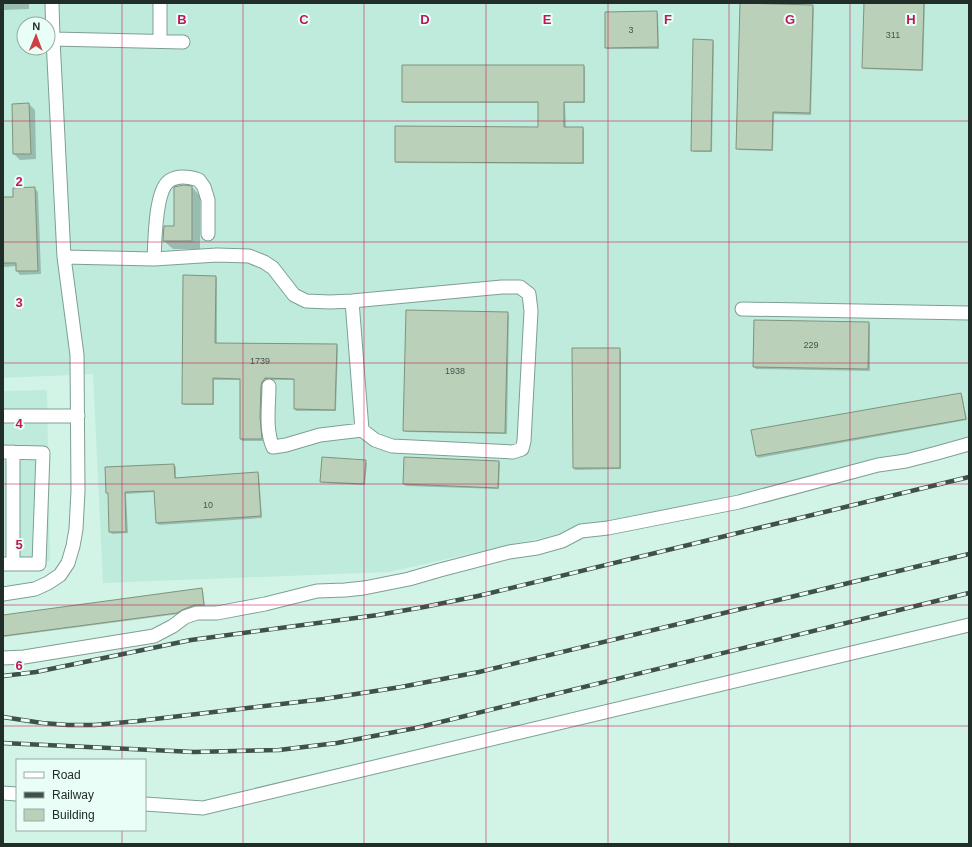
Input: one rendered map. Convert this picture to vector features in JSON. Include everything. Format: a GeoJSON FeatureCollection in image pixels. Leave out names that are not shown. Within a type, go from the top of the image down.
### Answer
{"type":"FeatureCollection","features":[{"type":"Feature","properties":{"kind":"street"},"geometry":{"type":"LineString","coordinates":[[52,3],[52,16]]}},
{"type":"Feature","properties":{"kind":"street"},"geometry":{"type":"LineString","coordinates":[[160,3],[160,41]]}},
{"type":"Feature","properties":{"kind":"street"},"geometry":{"type":"LineString","coordinates":[[56,39],[183,42]]}},
{"type":"Feature","properties":{"kind":"street"},"geometry":{"type":"LineString","coordinates":[[3,594],[35,589],[60,575],[68,564],[74,546],[76,529],[78,491],[77,355],[64,257],[54,56]]}},
{"type":"Feature","properties":{"kind":"street"},"geometry":{"type":"LineString","coordinates":[[154,258],[156,226],[160,199],[164,187],[169,182],[177,178],[190,177],[199,180],[204,187],[208,200],[208,234]]}},
{"type":"Feature","properties":{"kind":"street"},"geometry":{"type":"LineString","coordinates":[[64,257],[154,258],[217,255],[249,256],[264,262],[273,268],[294,295],[306,301],[352,301],[502,286],[520,287],[529,294],[531,312],[524,441],[522,449],[513,452],[392,446],[375,440],[362,430],[320,435],[286,445],[273,447],[270,440],[268,422],[269,386]]}},
{"type":"Feature","properties":{"kind":"street"},"geometry":{"type":"LineString","coordinates":[[352,301],[362,430]]}},
{"type":"Feature","properties":{"kind":"street"},"geometry":{"type":"LineString","coordinates":[[742,309],[969,313]]}},
{"type":"Feature","properties":{"kind":"street"},"geometry":{"type":"LineString","coordinates":[[3,416],[78,416]]}},
{"type":"Feature","properties":{"kind":"street"},"geometry":{"type":"LineString","coordinates":[[3,658],[38,655],[154,636],[173,626],[185,617],[197,613],[217,613],[265,604],[317,591],[364,588],[409,579],[510,552],[537,548],[562,541],[581,531],[622,526],[740,502],[878,465],[906,461],[969,444]]}},
{"type":"Feature","properties":{"kind":"street"},"geometry":{"type":"LineString","coordinates":[[8,452],[43,453],[39,564],[8,564],[8,452]]}},
{"type":"Feature","properties":{"kind":"street"},"geometry":{"type":"LineString","coordinates":[[146,804],[203,808],[969,625]]}},
{"type":"Feature","properties":{"kind":"street"},"geometry":{"type":"LineString","coordinates":[[3,793],[16,794]]}},
{"type":"Feature","properties":{"kind":"shaded area"},"geometry":{"type":"Polygon","coordinates":[[[3,3],[969,3],[969,443],[389,572],[103,583],[93,374],[3,378],[3,3]]]}},
{"type":"Feature","properties":{"kind":"shaded area"},"geometry":{"type":"Polygon","coordinates":[[[47,390],[50,561],[3,561],[3,391],[47,390]]]}},
{"type":"Feature","properties":{"kind":"building"},"geometry":{"type":"Polygon","coordinates":[[[740,3],[813,5],[810,113],[773,112],[772,150],[736,149],[740,3]]]}},
{"type":"Feature","properties":{"kind":"building"},"geometry":{"type":"Polygon","coordinates":[[[864,3],[924,3],[922,70],[862,68],[864,3]]]}},
{"type":"Feature","properties":{"kind":"building"},"geometry":{"type":"Polygon","coordinates":[[[657,11],[658,47],[605,48],[605,12],[657,11]]]}},
{"type":"Feature","properties":{"kind":"building"},"geometry":{"type":"Polygon","coordinates":[[[693,39],[713,40],[711,151],[691,151],[693,39]]]}},
{"type":"Feature","properties":{"kind":"building"},"geometry":{"type":"Polygon","coordinates":[[[402,65],[584,65],[584,102],[564,102],[564,127],[583,127],[583,163],[395,162],[395,126],[538,127],[538,102],[402,102],[402,65]]]}},
{"type":"Feature","properties":{"kind":"building"},"geometry":{"type":"Polygon","coordinates":[[[29,103],[31,154],[13,154],[12,104],[29,103]]]}},
{"type":"Feature","properties":{"kind":"building"},"geometry":{"type":"Polygon","coordinates":[[[184,185],[192,186],[192,241],[163,241],[164,226],[174,226],[174,187],[184,185]]]}},
{"type":"Feature","properties":{"kind":"building"},"geometry":{"type":"Polygon","coordinates":[[[35,187],[38,271],[16,271],[16,263],[3,263],[3,197],[13,197],[13,188],[35,187]]]}},
{"type":"Feature","properties":{"kind":"building"},"geometry":{"type":"Polygon","coordinates":[[[183,275],[216,276],[215,343],[337,344],[335,410],[294,409],[294,379],[265,378],[261,386],[260,417],[262,439],[240,439],[240,379],[213,378],[213,404],[182,404],[183,275]]]}},
{"type":"Feature","properties":{"kind":"building"},"geometry":{"type":"Polygon","coordinates":[[[406,310],[508,312],[505,433],[403,431],[406,310]]]}},
{"type":"Feature","properties":{"kind":"building"},"geometry":{"type":"Polygon","coordinates":[[[754,320],[869,322],[868,369],[753,367],[754,320]]]}},
{"type":"Feature","properties":{"kind":"building"},"geometry":{"type":"Polygon","coordinates":[[[572,348],[620,348],[620,468],[573,468],[572,348]]]}},
{"type":"Feature","properties":{"kind":"building"},"geometry":{"type":"Polygon","coordinates":[[[961,393],[966,419],[756,456],[751,430],[961,393]]]}},
{"type":"Feature","properties":{"kind":"building"},"geometry":{"type":"Polygon","coordinates":[[[322,457],[366,460],[364,484],[320,482],[322,457]]]}},
{"type":"Feature","properties":{"kind":"building"},"geometry":{"type":"Polygon","coordinates":[[[404,457],[499,461],[498,488],[403,484],[404,457]]]}},
{"type":"Feature","properties":{"kind":"building"},"geometry":{"type":"Polygon","coordinates":[[[174,464],[175,478],[258,472],[261,516],[156,523],[154,491],[125,492],[126,532],[109,532],[108,493],[106,493],[105,467],[174,464]]]}},
{"type":"Feature","properties":{"kind":"building"},"geometry":{"type":"Polygon","coordinates":[[[202,588],[204,605],[194,605],[177,613],[3,636],[3,615],[202,588]]]}},
{"type":"Feature","properties":{"kind":"railway"},"geometry":{"type":"LineString","coordinates":[[3,676],[36,672],[191,640],[378,615],[478,596],[969,477]]}},
{"type":"Feature","properties":{"kind":"railway"},"geometry":{"type":"LineString","coordinates":[[3,717],[42,723],[95,725],[324,699],[401,687],[479,672],[969,554]]}},
{"type":"Feature","properties":{"kind":"railway"},"geometry":{"type":"LineString","coordinates":[[3,743],[194,752],[279,750],[337,743],[416,728],[969,593]]}}]}
